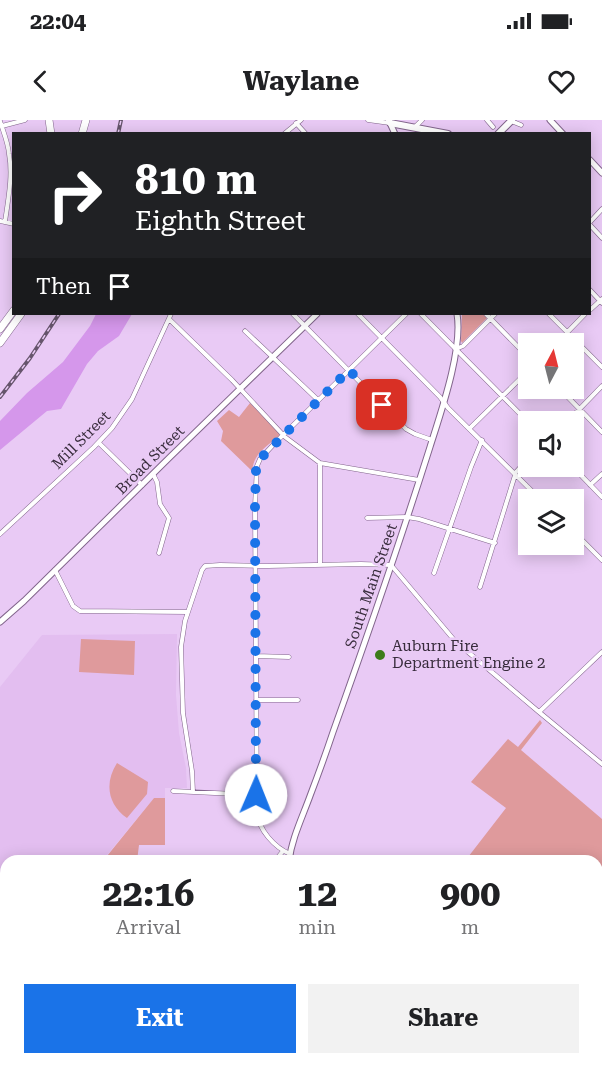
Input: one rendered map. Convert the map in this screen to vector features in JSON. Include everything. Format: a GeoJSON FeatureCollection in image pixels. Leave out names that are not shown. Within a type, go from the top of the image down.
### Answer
{"type":"FeatureCollection","features":[{"type":"Feature","properties":{"kind":"highway"},"geometry":{"type":"LineString","coordinates":[[0,329],[12,313]]}},
{"type":"Feature","properties":{"kind":"highway"},"geometry":{"type":"LineString","coordinates":[[0,343],[20,315]]}},
{"type":"Feature","properties":{"kind":"main road"},"geometry":{"type":"LineString","coordinates":[[500,132],[512,120]]}},
{"type":"Feature","properties":{"kind":"main road"},"geometry":{"type":"LineString","coordinates":[[390,122],[438,132]]}},
{"type":"Feature","properties":{"kind":"street"},"geometry":{"type":"LineString","coordinates":[[1,127],[25,120]]}},
{"type":"Feature","properties":{"kind":"street"},"geometry":{"type":"LineString","coordinates":[[368,120],[390,122]]}},
{"type":"Feature","properties":{"kind":"street"},"geometry":{"type":"LineString","coordinates":[[415,127],[422,120]]}},
{"type":"Feature","properties":{"kind":"street"},"geometry":{"type":"LineString","coordinates":[[487,120],[493,127]]}},
{"type":"Feature","properties":{"kind":"street"},"geometry":{"type":"LineString","coordinates":[[512,120],[521,125]]}},
{"type":"Feature","properties":{"kind":"street"},"geometry":{"type":"LineString","coordinates":[[550,120],[561,132]]}},
{"type":"Feature","properties":{"kind":"street"},"geometry":{"type":"LineString","coordinates":[[0,121],[10,165],[8,194],[2,222]]}},
{"type":"Feature","properties":{"kind":"street"},"geometry":{"type":"LineString","coordinates":[[286,132],[298,122]]}},
{"type":"Feature","properties":{"kind":"street"},"geometry":{"type":"LineString","coordinates":[[591,161],[602,173]]}},
{"type":"Feature","properties":{"kind":"street"},"geometry":{"type":"LineString","coordinates":[[591,223],[602,209]]}},
{"type":"Feature","properties":{"kind":"street"},"geometry":{"type":"LineString","coordinates":[[591,225],[602,238]]}},
{"type":"Feature","properties":{"kind":"street","name":"Mill Street"},"geometry":{"type":"LineString","coordinates":[[0,534],[116,424],[132,399],[171,315]]}},
{"type":"Feature","properties":{"kind":"street"},"geometry":{"type":"LineString","coordinates":[[294,315],[406,429],[432,440]]}},
{"type":"Feature","properties":{"kind":"street","name":"Broad Street"},"geometry":{"type":"LineString","coordinates":[[0,622],[316,315]]}},
{"type":"Feature","properties":{"kind":"street"},"geometry":{"type":"LineString","coordinates":[[359,315],[530,489]]}},
{"type":"Feature","properties":{"kind":"street"},"geometry":{"type":"LineString","coordinates":[[290,854],[283,851],[267,834],[259,824],[257,813],[256,471],[260,459],[405,315]]}},
{"type":"Feature","properties":{"kind":"street"},"geometry":{"type":"LineString","coordinates":[[422,315],[518,412]]}},
{"type":"Feature","properties":{"kind":"street","name":"South Main Street"},"geometry":{"type":"LineString","coordinates":[[290,854],[432,440],[456,349],[457,315]]}},
{"type":"Feature","properties":{"kind":"street"},"geometry":{"type":"LineString","coordinates":[[487,315],[518,347]]}},
{"type":"Feature","properties":{"kind":"street"},"geometry":{"type":"LineString","coordinates":[[456,349],[463,346],[494,315]]}},
{"type":"Feature","properties":{"kind":"street"},"geometry":{"type":"LineString","coordinates":[[550,315],[602,367]]}},
{"type":"Feature","properties":{"kind":"street"},"geometry":{"type":"LineString","coordinates":[[567,332],[584,315]]}},
{"type":"Feature","properties":{"kind":"street"},"geometry":{"type":"LineString","coordinates":[[169,319],[241,389],[283,435],[320,463],[419,480]]}},
{"type":"Feature","properties":{"kind":"street"},"geometry":{"type":"LineString","coordinates":[[245,331],[318,400]]}},
{"type":"Feature","properties":{"kind":"street"},"geometry":{"type":"LineString","coordinates":[[470,428],[518,380]]}},
{"type":"Feature","properties":{"kind":"street"},"geometry":{"type":"LineString","coordinates":[[579,409],[602,386]]}},
{"type":"Feature","properties":{"kind":"street"},"geometry":{"type":"LineString","coordinates":[[569,399],[602,432]]}},
{"type":"Feature","properties":{"kind":"street"},"geometry":{"type":"LineString","coordinates":[[435,573],[482,440]]}},
{"type":"Feature","properties":{"kind":"street"},"geometry":{"type":"LineString","coordinates":[[99,442],[142,485]]}},
{"type":"Feature","properties":{"kind":"street"},"geometry":{"type":"LineString","coordinates":[[320,463],[320,565]]}},
{"type":"Feature","properties":{"kind":"street"},"geometry":{"type":"LineString","coordinates":[[480,587],[518,470]]}},
{"type":"Feature","properties":{"kind":"street"},"geometry":{"type":"LineString","coordinates":[[153,474],[157,482],[160,504],[169,518],[159,553]]}},
{"type":"Feature","properties":{"kind":"street"},"geometry":{"type":"LineString","coordinates":[[590,485],[602,474]]}},
{"type":"Feature","properties":{"kind":"street"},"geometry":{"type":"LineString","coordinates":[[582,477],[602,497]]}},
{"type":"Feature","properties":{"kind":"street"},"geometry":{"type":"LineString","coordinates":[[367,518],[407,517],[495,543]]}},
{"type":"Feature","properties":{"kind":"street"},"geometry":{"type":"LineString","coordinates":[[584,542],[602,560]]}},
{"type":"Feature","properties":{"kind":"street"},"geometry":{"type":"LineString","coordinates":[[193,792],[183,713],[181,639],[205,566],[391,565],[455,641],[602,764]]}},
{"type":"Feature","properties":{"kind":"street"},"geometry":{"type":"LineString","coordinates":[[55,570],[74,606],[80,611],[188,612]]}},
{"type":"Feature","properties":{"kind":"street"},"geometry":{"type":"LineString","coordinates":[[539,712],[602,652]]}},
{"type":"Feature","properties":{"kind":"street"},"geometry":{"type":"LineString","coordinates":[[256,656],[289,657]]}},
{"type":"Feature","properties":{"kind":"street"},"geometry":{"type":"LineString","coordinates":[[256,700],[298,700]]}},
{"type":"Feature","properties":{"kind":"street"},"geometry":{"type":"LineString","coordinates":[[173,791],[256,795]]}},
{"type":"Feature","properties":{"kind":"street"},"geometry":{"type":"LineString","coordinates":[[280,855],[283,851]]}},
{"type":"Feature","properties":{"kind":"shaded area"},"geometry":{"type":"Polygon","coordinates":[[[96,315],[131,315],[119,336],[98,351],[87,364],[61,409],[47,411],[0,450],[0,421],[27,393],[63,362],[96,315]]]}},
{"type":"Feature","properties":{"kind":"shaded area"},"geometry":{"type":"Polygon","coordinates":[[[462,315],[484,315],[487,318],[462,343],[462,315]]]}},
{"type":"Feature","properties":{"kind":"shaded area"},"geometry":{"type":"Polygon","coordinates":[[[250,403],[279,432],[279,436],[255,459],[252,471],[221,441],[223,431],[217,421],[229,410],[239,417],[250,403]]]}},
{"type":"Feature","properties":{"kind":"shaded area"},"geometry":{"type":"Polygon","coordinates":[[[177,634],[176,695],[187,788],[165,788],[165,798],[154,798],[107,855],[0,855],[0,687],[42,635],[177,634]]]}},
{"type":"Feature","properties":{"kind":"shaded area"},"geometry":{"type":"Polygon","coordinates":[[[81,639],[135,641],[134,675],[79,672],[81,639]]]}},
{"type":"Feature","properties":{"kind":"shaded area"},"geometry":{"type":"Polygon","coordinates":[[[540,720],[542,723],[521,750],[602,819],[602,855],[470,855],[506,808],[471,782],[508,739],[518,747],[540,720]]]}},
{"type":"Feature","properties":{"kind":"shaded area"},"geometry":{"type":"Polygon","coordinates":[[[117,763],[148,782],[147,794],[127,818],[116,807],[110,793],[110,778],[117,763]]]}},
{"type":"Feature","properties":{"kind":"shaded area"},"geometry":{"type":"Polygon","coordinates":[[[154,798],[165,798],[165,845],[139,845],[138,855],[108,855],[154,798]]]}},
{"type":"Feature","properties":{"kind":"railway"},"geometry":{"type":"LineString","coordinates":[[118,132],[121,120]]}},
{"type":"Feature","properties":{"kind":"railway"},"geometry":{"type":"LineString","coordinates":[[0,397],[30,358],[58,315]]}},
{"type":"Feature","properties":{"kind":"place","name":"Auburn Fire Department Engine 2"},"geometry":{"type":"Point","coordinates":[380,655]}},
{"type":"Feature","properties":{"kind":"route"},"geometry":{"type":"LineString","coordinates":[[256,795],[255,506],[257,466],[274,443],[349,370],[382,405]]}}]}
